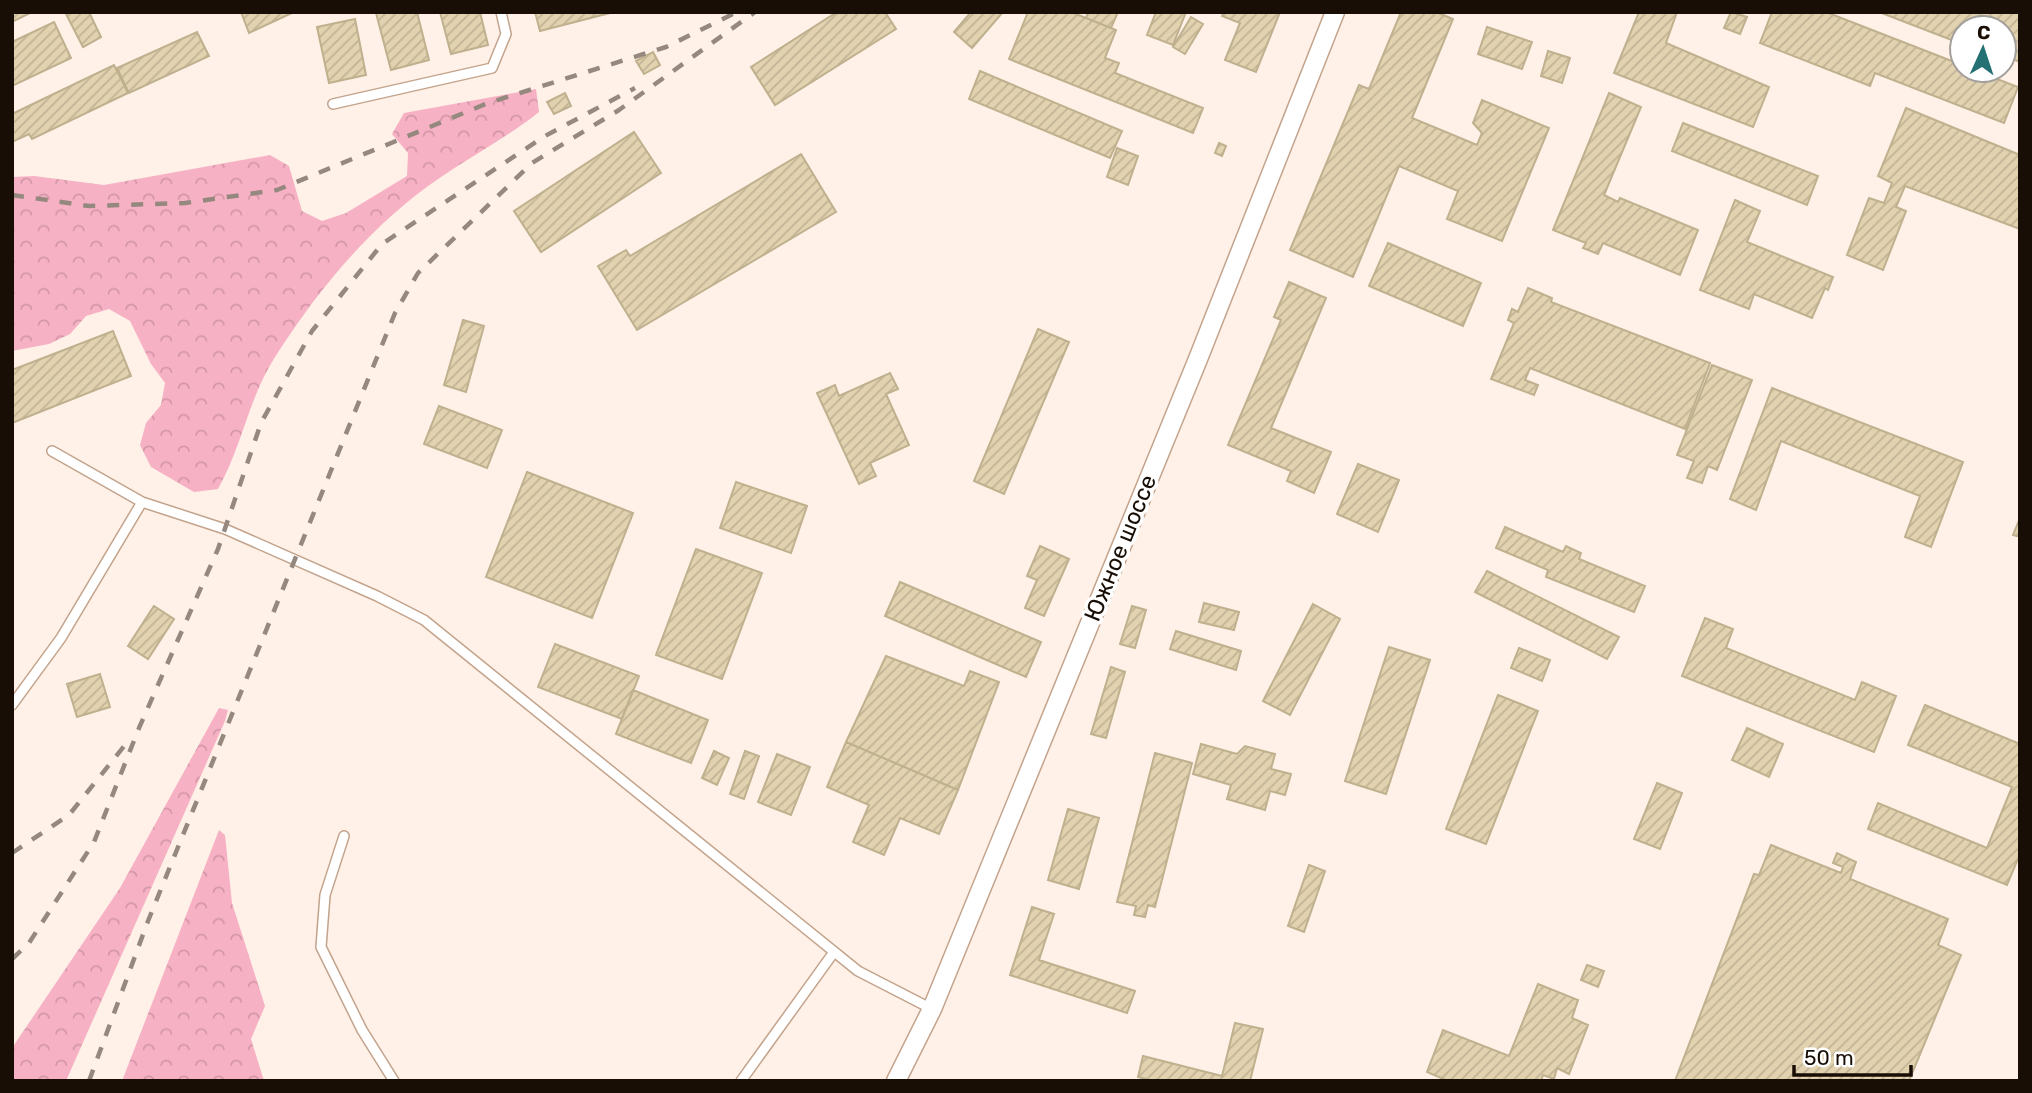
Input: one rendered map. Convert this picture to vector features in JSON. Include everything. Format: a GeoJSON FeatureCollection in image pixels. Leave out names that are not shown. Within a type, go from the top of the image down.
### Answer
{"type":"FeatureCollection","features":[{"type":"Feature","properties":{"kind":"street","name":"Южное шоссе"},"geometry":{"type":"LineString","coordinates":[[896,1081],[932,1009],[1198,359],[1335,12]]}},
{"type":"Feature","properties":{"kind":"lane"},"geometry":{"type":"LineString","coordinates":[[333,104],[492,68],[506,34],[501,12]]}},
{"type":"Feature","properties":{"kind":"lane"},"geometry":{"type":"LineString","coordinates":[[52,451],[142,502],[225,529],[377,596],[424,620],[858,971],[932,1009]]}},
{"type":"Feature","properties":{"kind":"lane"},"geometry":{"type":"LineString","coordinates":[[12,705],[61,638],[142,502]]}},
{"type":"Feature","properties":{"kind":"lane"},"geometry":{"type":"LineString","coordinates":[[344,836],[325,895],[321,947],[362,1030],[394,1081]]}},
{"type":"Feature","properties":{"kind":"lane"},"geometry":{"type":"LineString","coordinates":[[741,1081],[834,952]]}},
{"type":"Feature","properties":{"kind":"green space"},"geometry":{"type":"Polygon","coordinates":[[[536,89],[539,112],[416,195],[370,236],[329,282],[292,331],[266,372],[218,489],[194,492],[151,467],[140,445],[146,423],[161,405],[165,383],[151,364],[130,321],[109,309],[86,316],[70,334],[49,344],[12,351],[12,177],[34,176],[104,185],[270,155],[289,166],[302,211],[322,221],[346,213],[407,176],[408,153],[392,134],[404,113],[536,89]]]}},
{"type":"Feature","properties":{"kind":"green space"},"geometry":{"type":"Polygon","coordinates":[[[219,708],[228,710],[225,721],[66,1081],[12,1081],[12,1048],[120,888],[219,708]]]}},
{"type":"Feature","properties":{"kind":"green space"},"geometry":{"type":"Polygon","coordinates":[[[219,830],[225,835],[232,903],[265,1006],[251,1039],[264,1081],[122,1081],[219,830]]]}},
{"type":"Feature","properties":{"kind":"building"},"geometry":{"type":"Polygon","coordinates":[[[12,12],[32,12],[12,22],[12,12]]]}},
{"type":"Feature","properties":{"kind":"building"},"geometry":{"type":"Polygon","coordinates":[[[65,12],[89,12],[101,37],[83,47],[65,12]]]}},
{"type":"Feature","properties":{"kind":"building"},"geometry":{"type":"Polygon","coordinates":[[[241,12],[294,12],[249,33],[241,12]]]}},
{"type":"Feature","properties":{"kind":"building"},"geometry":{"type":"Polygon","coordinates":[[[417,12],[429,60],[391,70],[376,13],[417,12]]]}},
{"type":"Feature","properties":{"kind":"building"},"geometry":{"type":"Polygon","coordinates":[[[440,12],[480,12],[488,45],[451,54],[440,12]]]}},
{"type":"Feature","properties":{"kind":"building"},"geometry":{"type":"Polygon","coordinates":[[[535,12],[614,12],[540,31],[535,12]]]}},
{"type":"Feature","properties":{"kind":"building"},"geometry":{"type":"Polygon","coordinates":[[[837,12],[885,12],[896,29],[775,105],[751,67],[837,12]]]}},
{"type":"Feature","properties":{"kind":"building"},"geometry":{"type":"Polygon","coordinates":[[[971,12],[1003,12],[972,48],[954,32],[971,12]]]}},
{"type":"Feature","properties":{"kind":"building"},"geometry":{"type":"Polygon","coordinates":[[[1028,12],[1071,12],[1116,30],[1105,58],[1119,63],[1115,73],[1203,108],[1193,133],[1009,59],[1028,12]]]}},
{"type":"Feature","properties":{"kind":"building"},"geometry":{"type":"Polygon","coordinates":[[[1088,12],[1118,12],[1111,28],[1086,18],[1088,12]]]}},
{"type":"Feature","properties":{"kind":"building"},"geometry":{"type":"Polygon","coordinates":[[[1156,12],[1186,12],[1173,45],[1147,35],[1156,12]]]}},
{"type":"Feature","properties":{"kind":"building"},"geometry":{"type":"Polygon","coordinates":[[[1224,12],[1280,12],[1256,72],[1225,60],[1240,23],[1222,16],[1224,12]]]}},
{"type":"Feature","properties":{"kind":"building"},"geometry":{"type":"Polygon","coordinates":[[[1401,12],[1436,12],[1453,19],[1412,118],[1477,145],[1482,133],[1473,123],[1482,100],[1549,128],[1502,241],[1447,219],[1458,191],[1399,166],[1353,277],[1290,250],[1359,85],[1369,89],[1401,12]]]}},
{"type":"Feature","properties":{"kind":"building"},"geometry":{"type":"Polygon","coordinates":[[[1639,12],[1677,12],[1666,43],[1769,87],[1753,127],[1614,73],[1639,12]]]}},
{"type":"Feature","properties":{"kind":"building"},"geometry":{"type":"Polygon","coordinates":[[[1731,12],[1747,17],[1740,34],[1724,28],[1731,12]]]}},
{"type":"Feature","properties":{"kind":"building"},"geometry":{"type":"Polygon","coordinates":[[[1772,12],[1826,12],[1948,60],[1948,84],[2010,84],[2018,87],[2004,123],[1875,73],[1870,86],[1760,43],[1772,12]]]}},
{"type":"Feature","properties":{"kind":"building"},"geometry":{"type":"Polygon","coordinates":[[[1879,12],[2020,12],[2020,62],[2018,14],[1948,14],[1948,39],[1879,12]]]}},
{"type":"Feature","properties":{"kind":"building"},"geometry":{"type":"Polygon","coordinates":[[[1191,17],[1203,24],[1185,54],[1173,47],[1191,17]]]}},
{"type":"Feature","properties":{"kind":"building"},"geometry":{"type":"Polygon","coordinates":[[[355,19],[366,75],[329,83],[317,27],[355,19]]]}},
{"type":"Feature","properties":{"kind":"building"},"geometry":{"type":"Polygon","coordinates":[[[54,22],[71,58],[12,86],[12,42],[54,22]]]}},
{"type":"Feature","properties":{"kind":"building"},"geometry":{"type":"Polygon","coordinates":[[[1487,27],[1532,42],[1522,69],[1478,54],[1487,27]]]}},
{"type":"Feature","properties":{"kind":"building"},"geometry":{"type":"Polygon","coordinates":[[[197,32],[209,56],[129,93],[117,68],[197,32]]]}},
{"type":"Feature","properties":{"kind":"building"},"geometry":{"type":"Polygon","coordinates":[[[1548,51],[1570,58],[1562,83],[1541,76],[1548,51]]]}},
{"type":"Feature","properties":{"kind":"building"},"geometry":{"type":"Polygon","coordinates":[[[653,52],[660,65],[644,74],[636,61],[653,52]]]}},
{"type":"Feature","properties":{"kind":"building"},"geometry":{"type":"Polygon","coordinates":[[[114,65],[128,93],[32,139],[29,134],[12,142],[12,114],[114,65]]]}},
{"type":"Feature","properties":{"kind":"building"},"geometry":{"type":"Polygon","coordinates":[[[980,71],[1122,131],[1110,158],[969,99],[980,71]]]}},
{"type":"Feature","properties":{"kind":"building"},"geometry":{"type":"Polygon","coordinates":[[[565,93],[571,106],[554,114],[547,102],[565,93]]]}},
{"type":"Feature","properties":{"kind":"building"},"geometry":{"type":"Polygon","coordinates":[[[1609,93],[1641,107],[1604,195],[1618,202],[1620,198],[1698,230],[1680,275],[1603,243],[1598,254],[1583,248],[1586,243],[1553,230],[1609,93]]]}},
{"type":"Feature","properties":{"kind":"building"},"geometry":{"type":"Polygon","coordinates":[[[1906,108],[2020,155],[2020,229],[1905,186],[1896,207],[1906,211],[1883,270],[1847,255],[1869,198],[1884,203],[1892,183],[1878,176],[1906,108]]]}},
{"type":"Feature","properties":{"kind":"building"},"geometry":{"type":"Polygon","coordinates":[[[1683,123],[1818,176],[1807,205],[1672,151],[1683,123]]]}},
{"type":"Feature","properties":{"kind":"building"},"geometry":{"type":"Polygon","coordinates":[[[634,132],[661,173],[541,252],[514,211],[634,132]]]}},
{"type":"Feature","properties":{"kind":"building"},"geometry":{"type":"Polygon","coordinates":[[[1219,143],[1226,146],[1222,156],[1215,153],[1219,143]]]}},
{"type":"Feature","properties":{"kind":"building"},"geometry":{"type":"Polygon","coordinates":[[[1117,148],[1138,156],[1128,185],[1107,177],[1117,148]]]}},
{"type":"Feature","properties":{"kind":"building"},"geometry":{"type":"Polygon","coordinates":[[[801,154],[836,212],[637,330],[598,266],[626,250],[630,256],[801,154]]]}},
{"type":"Feature","properties":{"kind":"building"},"geometry":{"type":"Polygon","coordinates":[[[1735,200],[1760,211],[1747,242],[1833,277],[1828,290],[1825,288],[1812,318],[1754,294],[1749,309],[1700,290],[1735,200]]]}},
{"type":"Feature","properties":{"kind":"building"},"geometry":{"type":"Polygon","coordinates":[[[1388,243],[1481,283],[1463,326],[1369,286],[1388,243]]]}},
{"type":"Feature","properties":{"kind":"building"},"geometry":{"type":"Polygon","coordinates":[[[1289,282],[1326,298],[1271,428],[1331,452],[1314,493],[1287,481],[1291,471],[1228,445],[1281,320],[1274,317],[1289,282]]]}},
{"type":"Feature","properties":{"kind":"building"},"geometry":{"type":"Polygon","coordinates":[[[1528,288],[1552,298],[1551,302],[1710,363],[1685,429],[1530,368],[1525,380],[1538,385],[1534,395],[1491,379],[1514,323],[1508,320],[1512,309],[1518,312],[1528,288]]]}},
{"type":"Feature","properties":{"kind":"building"},"geometry":{"type":"Polygon","coordinates":[[[463,320],[484,326],[466,392],[444,385],[463,320]]]}},
{"type":"Feature","properties":{"kind":"building"},"geometry":{"type":"Polygon","coordinates":[[[1038,329],[1069,342],[1004,494],[974,481],[1038,329]]]}},
{"type":"Feature","properties":{"kind":"building"},"geometry":{"type":"Polygon","coordinates":[[[113,331],[131,376],[12,423],[12,370],[113,331]]]}},
{"type":"Feature","properties":{"kind":"building"},"geometry":{"type":"Polygon","coordinates":[[[1712,365],[1752,380],[1717,470],[1708,466],[1702,483],[1687,478],[1694,461],[1677,455],[1712,365]]]}},
{"type":"Feature","properties":{"kind":"building"},"geometry":{"type":"Polygon","coordinates":[[[890,373],[898,389],[886,394],[909,445],[870,463],[876,476],[859,484],[817,393],[835,385],[839,396],[890,373]]]}},
{"type":"Feature","properties":{"kind":"building"},"geometry":{"type":"Polygon","coordinates":[[[1772,388],[1963,462],[1931,547],[1905,537],[1920,496],[1781,441],[1756,510],[1730,499],[1772,388]]]}},
{"type":"Feature","properties":{"kind":"building"},"geometry":{"type":"Polygon","coordinates":[[[439,406],[502,430],[487,468],[424,444],[439,406]]]}},
{"type":"Feature","properties":{"kind":"building"},"geometry":{"type":"Polygon","coordinates":[[[1358,464],[1399,480],[1378,532],[1337,514],[1358,464]]]}},
{"type":"Feature","properties":{"kind":"building"},"geometry":{"type":"Polygon","coordinates":[[[527,472],[633,513],[592,618],[486,577],[527,472]]]}},
{"type":"Feature","properties":{"kind":"building"},"geometry":{"type":"Polygon","coordinates":[[[736,482],[807,506],[791,553],[720,528],[736,482]]]}},
{"type":"Feature","properties":{"kind":"building"},"geometry":{"type":"Polygon","coordinates":[[[2020,518],[2020,537],[2013,535],[2020,518]]]}},
{"type":"Feature","properties":{"kind":"building"},"geometry":{"type":"Polygon","coordinates":[[[1505,527],[1563,552],[1566,546],[1581,553],[1579,559],[1645,586],[1634,612],[1546,577],[1548,570],[1496,548],[1505,527]]]}},
{"type":"Feature","properties":{"kind":"building"},"geometry":{"type":"Polygon","coordinates":[[[1040,546],[1069,559],[1044,616],[1025,608],[1037,580],[1027,576],[1040,546]]]}},
{"type":"Feature","properties":{"kind":"building"},"geometry":{"type":"Polygon","coordinates":[[[696,549],[762,573],[722,679],[656,655],[696,549]]]}},
{"type":"Feature","properties":{"kind":"building"},"geometry":{"type":"Polygon","coordinates":[[[1487,571],[1619,637],[1607,659],[1475,592],[1487,571]]]}},
{"type":"Feature","properties":{"kind":"building"},"geometry":{"type":"Polygon","coordinates":[[[900,582],[1041,642],[1026,677],[885,616],[900,582]]]}},
{"type":"Feature","properties":{"kind":"building"},"geometry":{"type":"Polygon","coordinates":[[[1204,603],[1239,612],[1234,630],[1199,622],[1204,603]]]}},
{"type":"Feature","properties":{"kind":"building"},"geometry":{"type":"Polygon","coordinates":[[[1313,604],[1340,619],[1290,715],[1263,701],[1313,604]]]}},
{"type":"Feature","properties":{"kind":"building"},"geometry":{"type":"Polygon","coordinates":[[[154,606],[174,619],[148,659],[128,646],[154,606]]]}},
{"type":"Feature","properties":{"kind":"building"},"geometry":{"type":"Polygon","coordinates":[[[1132,606],[1146,610],[1135,648],[1120,644],[1132,606]]]}},
{"type":"Feature","properties":{"kind":"building"},"geometry":{"type":"Polygon","coordinates":[[[1705,618],[1733,629],[1726,648],[1855,700],[1862,682],[1896,696],[1874,752],[1682,676],[1705,618]]]}},
{"type":"Feature","properties":{"kind":"building"},"geometry":{"type":"Polygon","coordinates":[[[1176,631],[1241,651],[1236,670],[1170,649],[1176,631]]]}},
{"type":"Feature","properties":{"kind":"building"},"geometry":{"type":"Polygon","coordinates":[[[555,644],[639,676],[622,719],[538,687],[555,644]]]}},
{"type":"Feature","properties":{"kind":"building"},"geometry":{"type":"Polygon","coordinates":[[[1389,647],[1430,660],[1386,794],[1345,781],[1389,647]]]}},
{"type":"Feature","properties":{"kind":"building"},"geometry":{"type":"Polygon","coordinates":[[[1519,648],[1550,660],[1542,681],[1511,668],[1519,648]]]}},
{"type":"Feature","properties":{"kind":"building"},"geometry":{"type":"Polygon","coordinates":[[[886,656],[964,686],[970,671],[999,682],[958,790],[846,742],[886,656]]]}},
{"type":"Feature","properties":{"kind":"building"},"geometry":{"type":"Polygon","coordinates":[[[1111,667],[1125,672],[1106,738],[1091,734],[1111,667]]]}},
{"type":"Feature","properties":{"kind":"building"},"geometry":{"type":"Polygon","coordinates":[[[100,674],[110,707],[77,717],[67,684],[100,674]]]}},
{"type":"Feature","properties":{"kind":"building"},"geometry":{"type":"Polygon","coordinates":[[[633,690],[708,720],[691,763],[616,734],[633,690]]]}},
{"type":"Feature","properties":{"kind":"building"},"geometry":{"type":"Polygon","coordinates":[[[1498,695],[1538,711],[1486,844],[1446,829],[1498,695]]]}},
{"type":"Feature","properties":{"kind":"building"},"geometry":{"type":"Polygon","coordinates":[[[1925,705],[2020,744],[2020,854],[2007,885],[1868,829],[1878,803],[1987,848],[2012,787],[1908,745],[1925,705]]]}},
{"type":"Feature","properties":{"kind":"building"},"geometry":{"type":"Polygon","coordinates":[[[1747,728],[1783,744],[1769,777],[1732,760],[1747,728]]]}},
{"type":"Feature","properties":{"kind":"building"},"geometry":{"type":"Polygon","coordinates":[[[846,742],[958,790],[939,834],[900,818],[884,855],[853,842],[869,805],[827,787],[846,742]]]}},
{"type":"Feature","properties":{"kind":"building"},"geometry":{"type":"Polygon","coordinates":[[[1201,744],[1237,754],[1245,746],[1275,754],[1271,769],[1291,774],[1285,795],[1270,791],[1265,810],[1227,799],[1231,785],[1193,774],[1201,744]]]}},
{"type":"Feature","properties":{"kind":"building"},"geometry":{"type":"Polygon","coordinates":[[[714,751],[729,758],[717,785],[702,778],[714,751]]]}},
{"type":"Feature","properties":{"kind":"building"},"geometry":{"type":"Polygon","coordinates":[[[745,751],[759,756],[744,799],[730,794],[745,751]]]}},
{"type":"Feature","properties":{"kind":"building"},"geometry":{"type":"Polygon","coordinates":[[[1155,753],[1192,763],[1155,907],[1148,905],[1145,917],[1134,915],[1136,906],[1117,902],[1155,753]]]}},
{"type":"Feature","properties":{"kind":"building"},"geometry":{"type":"Polygon","coordinates":[[[777,754],[810,767],[791,815],[758,802],[777,754]]]}},
{"type":"Feature","properties":{"kind":"building"},"geometry":{"type":"Polygon","coordinates":[[[1657,783],[1682,793],[1660,849],[1634,839],[1657,783]]]}},
{"type":"Feature","properties":{"kind":"building"},"geometry":{"type":"Polygon","coordinates":[[[1068,809],[1099,818],[1079,889],[1048,880],[1068,809]]]}},
{"type":"Feature","properties":{"kind":"building"},"geometry":{"type":"Polygon","coordinates":[[[1771,845],[1841,873],[1843,867],[1833,863],[1837,853],[1856,862],[1850,879],[1948,919],[1938,945],[1961,955],[1909,1081],[1675,1081],[1754,874],[1759,875],[1771,845]]]}},
{"type":"Feature","properties":{"kind":"building"},"geometry":{"type":"Polygon","coordinates":[[[1309,865],[1325,871],[1304,932],[1288,926],[1309,865]]]}},
{"type":"Feature","properties":{"kind":"building"},"geometry":{"type":"Polygon","coordinates":[[[1032,907],[1054,914],[1039,960],[1135,991],[1127,1013],[1010,975],[1032,907]]]}},
{"type":"Feature","properties":{"kind":"building"},"geometry":{"type":"Polygon","coordinates":[[[1587,965],[1604,971],[1598,987],[1581,980],[1587,965]]]}},
{"type":"Feature","properties":{"kind":"building"},"geometry":{"type":"Polygon","coordinates":[[[1538,984],[1578,1000],[1572,1018],[1588,1025],[1569,1074],[1557,1068],[1554,1079],[1543,1075],[1541,1081],[1448,1081],[1427,1072],[1443,1030],[1509,1056],[1538,984]]]}},
{"type":"Feature","properties":{"kind":"building"},"geometry":{"type":"Polygon","coordinates":[[[1235,1023],[1263,1029],[1250,1081],[1154,1081],[1138,1077],[1143,1056],[1222,1076],[1235,1023]]]}},
{"type":"Feature","properties":{"kind":"railway"},"geometry":{"type":"LineString","coordinates":[[12,195],[89,206],[185,203],[277,190],[488,103],[666,47],[737,12]]}},
{"type":"Feature","properties":{"kind":"railway"},"geometry":{"type":"LineString","coordinates":[[89,1081],[148,921],[395,313],[418,273],[532,163],[619,110],[755,12]]}},
{"type":"Feature","properties":{"kind":"railway"},"geometry":{"type":"LineString","coordinates":[[12,959],[29,943],[94,842],[139,728],[218,549],[261,423],[312,331],[382,244],[545,136],[635,88]]}},
{"type":"Feature","properties":{"kind":"railway"},"geometry":{"type":"LineString","coordinates":[[12,853],[69,815],[129,740]]}}]}
